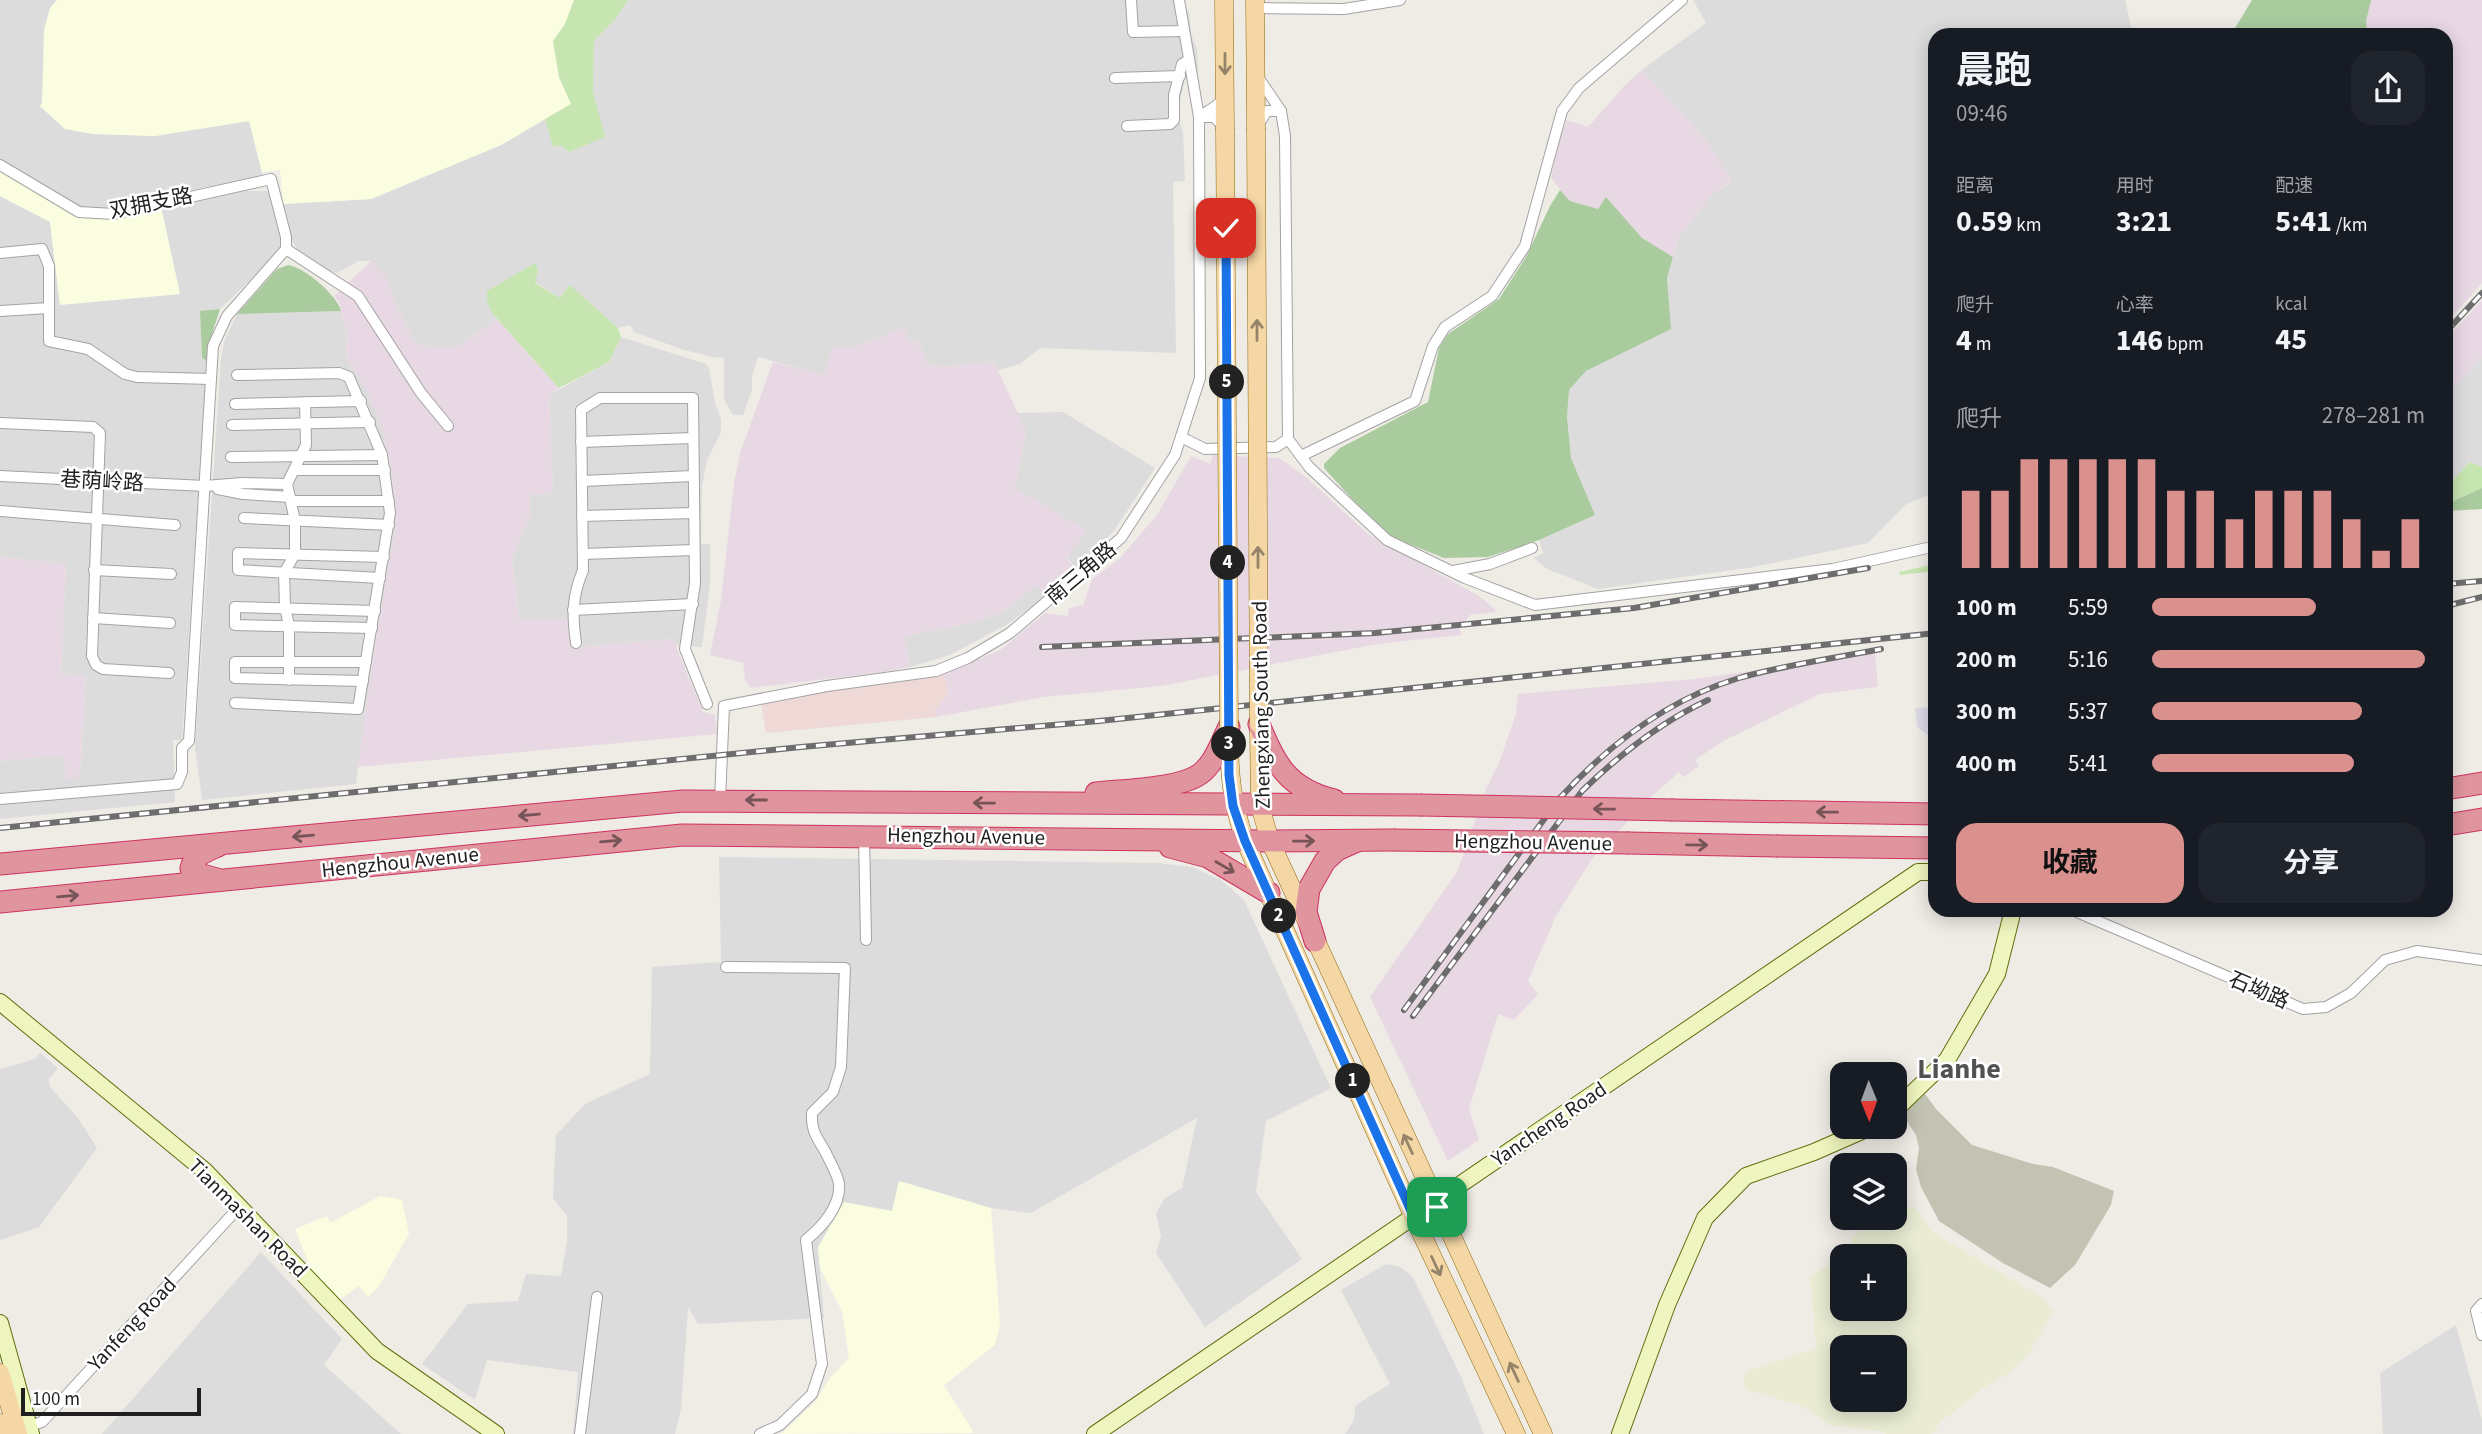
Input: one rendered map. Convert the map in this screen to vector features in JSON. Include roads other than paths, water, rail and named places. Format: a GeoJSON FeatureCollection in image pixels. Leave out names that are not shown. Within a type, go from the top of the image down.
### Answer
{"type":"FeatureCollection","features":[{"type":"Feature","properties":{"kind":"highway"},"geometry":{"type":"LineString","coordinates":[[1259,724],[1272,756],[1284,773],[1300,787],[1322,797],[1356,806]]}},
{"type":"Feature","properties":{"kind":"highway"},"geometry":{"type":"LineString","coordinates":[[1018,803],[1184,782],[1202,773],[1214,757],[1229,727]]}},
{"type":"Feature","properties":{"kind":"highway"},"geometry":{"type":"LineString","coordinates":[[2453,788],[2482,783]]}},
{"type":"Feature","properties":{"kind":"highway"},"geometry":{"type":"LineString","coordinates":[[1161,785],[1201,805]]}},
{"type":"Feature","properties":{"kind":"highway","name":"Hengzhou Avenue"},"geometry":{"type":"LineString","coordinates":[[0,864],[683,801],[1420,805],[1928,814]]}},
{"type":"Feature","properties":{"kind":"highway"},"geometry":{"type":"LineString","coordinates":[[1087,804],[1099,812],[1102,824],[1096,834],[1088,838]]}},
{"type":"Feature","properties":{"kind":"highway"},"geometry":{"type":"LineString","coordinates":[[2453,824],[2482,819]]}},
{"type":"Feature","properties":{"kind":"highway","name":"Hengzhou Avenue"},"geometry":{"type":"LineString","coordinates":[[0,902],[682,835],[1393,840],[1928,848]]}},
{"type":"Feature","properties":{"kind":"highway"},"geometry":{"type":"LineString","coordinates":[[1137,839],[1208,858],[1269,894]]}},
{"type":"Feature","properties":{"kind":"highway"},"geometry":{"type":"LineString","coordinates":[[1315,941],[1306,912],[1309,888],[1325,861],[1338,850],[1358,840]]}},
{"type":"Feature","properties":{"kind":"highway"},"geometry":{"type":"LineString","coordinates":[[223,843],[202,853],[193,861],[191,868],[205,877],[226,881]]}},
{"type":"Feature","properties":{"kind":"main road","name":"Zhengxiang South Road"},"geometry":{"type":"LineString","coordinates":[[1224,0],[1229,775],[1233,806],[1245,841],[1415,1219],[1516,1434]]}},
{"type":"Feature","properties":{"kind":"main road","name":"Zhengxiang South Road"},"geometry":{"type":"LineString","coordinates":[[1255,4],[1260,806],[1270,841],[1315,941],[1543,1434]]}},
{"type":"Feature","properties":{"kind":"main road"},"geometry":{"type":"LineString","coordinates":[[0,1373],[16,1430]]}},
{"type":"Feature","properties":{"kind":"street"},"geometry":{"type":"LineString","coordinates":[[1131,0],[1133,32],[1183,31]]}},
{"type":"Feature","properties":{"kind":"street","name":"南三角路"},"geometry":{"type":"LineString","coordinates":[[720,801],[724,706],[827,686],[936,671],[968,658],[1010,633],[1121,538],[1175,455],[1200,378],[1199,117],[1179,0]]}},
{"type":"Feature","properties":{"kind":"street"},"geometry":{"type":"LineString","coordinates":[[1255,4],[1344,9],[1401,0]]}},
{"type":"Feature","properties":{"kind":"street"},"geometry":{"type":"LineString","coordinates":[[1301,456],[1415,401],[1433,346],[1445,327],[1493,296],[1525,246],[1562,111],[1579,88],[1682,0]]}},
{"type":"Feature","properties":{"kind":"street"},"geometry":{"type":"LineString","coordinates":[[1127,126],[1170,124],[1174,120],[1174,95],[1182,64],[1189,60]]}},
{"type":"Feature","properties":{"kind":"street"},"geometry":{"type":"LineString","coordinates":[[1256,74],[1281,111],[1284,136],[1287,439],[1309,467],[1387,540],[1452,572],[1535,605],[1833,569],[1928,548]]}},
{"type":"Feature","properties":{"kind":"street"},"geometry":{"type":"LineString","coordinates":[[1115,78],[1180,76]]}},
{"type":"Feature","properties":{"kind":"street"},"geometry":{"type":"LineString","coordinates":[[1199,117],[1225,97]]}},
{"type":"Feature","properties":{"kind":"street"},"geometry":{"type":"LineString","coordinates":[[1256,128],[1267,111],[1281,111]]}},
{"type":"Feature","properties":{"kind":"street"},"geometry":{"type":"LineString","coordinates":[[1199,117],[1214,117],[1225,128]]}},
{"type":"Feature","properties":{"kind":"street","name":"双拥支路"},"geometry":{"type":"LineString","coordinates":[[0,165],[79,212],[114,214],[271,179],[286,237],[286,249]]}},
{"type":"Feature","properties":{"kind":"street"},"geometry":{"type":"LineString","coordinates":[[0,253],[42,249],[49,266],[49,341],[88,349],[125,374],[137,377],[211,379]]}},
{"type":"Feature","properties":{"kind":"street"},"geometry":{"type":"LineString","coordinates":[[0,799],[177,784],[182,772],[183,748],[189,741],[213,346],[227,316],[286,249],[358,296],[421,393],[448,426]]}},
{"type":"Feature","properties":{"kind":"street"},"geometry":{"type":"LineString","coordinates":[[0,311],[49,308]]}},
{"type":"Feature","properties":{"kind":"street"},"geometry":{"type":"LineString","coordinates":[[235,703],[358,709],[389,526],[389,501],[383,455],[349,377],[339,373],[237,375]]}},
{"type":"Feature","properties":{"kind":"street"},"geometry":{"type":"LineString","coordinates":[[576,643],[574,593],[583,570],[581,411],[600,398],[693,398],[693,604],[685,649],[707,704]]}},
{"type":"Feature","properties":{"kind":"street"},"geometry":{"type":"LineString","coordinates":[[234,404],[361,401]]}},
{"type":"Feature","properties":{"kind":"street"},"geometry":{"type":"LineString","coordinates":[[289,680],[289,626],[285,607],[284,573],[295,554],[295,520],[287,484],[306,445],[305,402]]}},
{"type":"Feature","properties":{"kind":"street"},"geometry":{"type":"LineString","coordinates":[[232,425],[370,422]]}},
{"type":"Feature","properties":{"kind":"street"},"geometry":{"type":"LineString","coordinates":[[0,423],[93,427],[100,433],[92,656],[96,664],[103,669],[169,673]]}},
{"type":"Feature","properties":{"kind":"street"},"geometry":{"type":"LineString","coordinates":[[1181,437],[1205,449],[1276,447],[1287,439]]}},
{"type":"Feature","properties":{"kind":"street"},"geometry":{"type":"LineString","coordinates":[[581,442],[693,438]]}},
{"type":"Feature","properties":{"kind":"street"},"geometry":{"type":"LineString","coordinates":[[231,457],[383,455]]}},
{"type":"Feature","properties":{"kind":"street"},"geometry":{"type":"LineString","coordinates":[[295,470],[385,470]]}},
{"type":"Feature","properties":{"kind":"street","name":"巷荫岭路"},"geometry":{"type":"LineString","coordinates":[[0,476],[205,486]]}},
{"type":"Feature","properties":{"kind":"street"},"geometry":{"type":"LineString","coordinates":[[582,481],[694,476]]}},
{"type":"Feature","properties":{"kind":"street"},"geometry":{"type":"LineString","coordinates":[[205,486],[287,484]]}},
{"type":"Feature","properties":{"kind":"street"},"geometry":{"type":"LineString","coordinates":[[205,486],[243,494],[290,499],[389,501]]}},
{"type":"Feature","properties":{"kind":"street"},"geometry":{"type":"LineString","coordinates":[[0,511],[175,525]]}},
{"type":"Feature","properties":{"kind":"street"},"geometry":{"type":"LineString","coordinates":[[582,516],[694,513]]}},
{"type":"Feature","properties":{"kind":"street"},"geometry":{"type":"LineString","coordinates":[[244,518],[389,526]]}},
{"type":"Feature","properties":{"kind":"street"},"geometry":{"type":"LineString","coordinates":[[1452,572],[1490,564],[1532,548]]}},
{"type":"Feature","properties":{"kind":"street"},"geometry":{"type":"LineString","coordinates":[[583,554],[694,550]]}},
{"type":"Feature","properties":{"kind":"street"},"geometry":{"type":"LineString","coordinates":[[380,578],[238,570],[238,553],[384,557]]}},
{"type":"Feature","properties":{"kind":"street"},"geometry":{"type":"LineString","coordinates":[[94,570],[171,574]]}},
{"type":"Feature","properties":{"kind":"street"},"geometry":{"type":"LineString","coordinates":[[573,610],[693,604]]}},
{"type":"Feature","properties":{"kind":"street"},"geometry":{"type":"LineString","coordinates":[[372,628],[235,625],[235,607],[375,611]]}},
{"type":"Feature","properties":{"kind":"street"},"geometry":{"type":"LineString","coordinates":[[93,618],[170,623]]}},
{"type":"Feature","properties":{"kind":"street"},"geometry":{"type":"LineString","coordinates":[[363,681],[235,678],[235,662],[366,662]]}},
{"type":"Feature","properties":{"kind":"street"},"geometry":{"type":"LineString","coordinates":[[863,835],[866,940]]}},
{"type":"Feature","properties":{"kind":"street","name":"Yancheng Road"},"geometry":{"type":"LineString","coordinates":[[1095,1434],[1928,875]]}},
{"type":"Feature","properties":{"kind":"street"},"geometry":{"type":"LineString","coordinates":[[1908,1098],[1947,1060],[1997,974],[2011,917]]}},
{"type":"Feature","properties":{"kind":"street","name":"石坳路"},"geometry":{"type":"LineString","coordinates":[[2088,917],[2304,1009],[2326,1007],[2351,993],[2385,960],[2417,951],[2482,960]]}},
{"type":"Feature","properties":{"kind":"street"},"geometry":{"type":"LineString","coordinates":[[726,967],[845,968],[841,1067],[833,1092],[812,1112],[811,1128],[839,1185],[833,1211],[821,1228],[806,1240],[822,1364],[812,1394],[780,1425],[760,1434]]}},
{"type":"Feature","properties":{"kind":"street","name":"Tianmashan Road"},"geometry":{"type":"LineString","coordinates":[[0,1002],[205,1171],[374,1355],[486,1434]]}},
{"type":"Feature","properties":{"kind":"street","name":"Tianmashan Road"},"geometry":{"type":"LineString","coordinates":[[0,1012],[204,1177],[238,1208],[377,1351],[496,1434]]}},
{"type":"Feature","properties":{"kind":"street"},"geometry":{"type":"LineString","coordinates":[[1620,1434],[1667,1305],[1705,1218],[1746,1176],[1844,1139]]}},
{"type":"Feature","properties":{"kind":"street","name":"Yanfeng Road"},"geometry":{"type":"LineString","coordinates":[[16,1430],[42,1422],[238,1208]]}},
{"type":"Feature","properties":{"kind":"street","name":"Yancheng Road"},"geometry":{"type":"LineString","coordinates":[[1107,1434],[1415,1219]]}},
{"type":"Feature","properties":{"kind":"street"},"geometry":{"type":"LineString","coordinates":[[580,1434],[597,1297]]}},
{"type":"Feature","properties":{"kind":"street"},"geometry":{"type":"LineString","coordinates":[[2482,1304],[2476,1311],[2482,1335]]}},
{"type":"Feature","properties":{"kind":"street"},"geometry":{"type":"LineString","coordinates":[[0,1323],[16,1430]]}},
{"type":"Feature","properties":{"kind":"railway"},"geometry":{"type":"LineString","coordinates":[[2453,324],[2482,293]]}},
{"type":"Feature","properties":{"kind":"railway"},"geometry":{"type":"LineString","coordinates":[[1042,647],[1375,633],[1634,608],[1868,568]]}},
{"type":"Feature","properties":{"kind":"railway"},"geometry":{"type":"LineString","coordinates":[[2453,583],[2482,581]]}},
{"type":"Feature","properties":{"kind":"railway"},"geometry":{"type":"LineString","coordinates":[[2453,604],[2482,597]]}},
{"type":"Feature","properties":{"kind":"railway"},"geometry":{"type":"LineString","coordinates":[[0,828],[801,747],[1099,721],[1928,634]]}},
{"type":"Feature","properties":{"kind":"railway"},"geometry":{"type":"LineString","coordinates":[[1404,1010],[1559,799],[1598,760],[1641,726],[1688,698],[1739,678],[1881,649]]}},
{"type":"Feature","properties":{"kind":"railway"},"geometry":{"type":"LineString","coordinates":[[1413,1016],[1582,791],[1641,740],[1708,700]]}},
{"type":"Feature","properties":{"kind":"district","name":"Lianhe"},"geometry":{"type":"Point","coordinates":[1959,1069]}}]}
